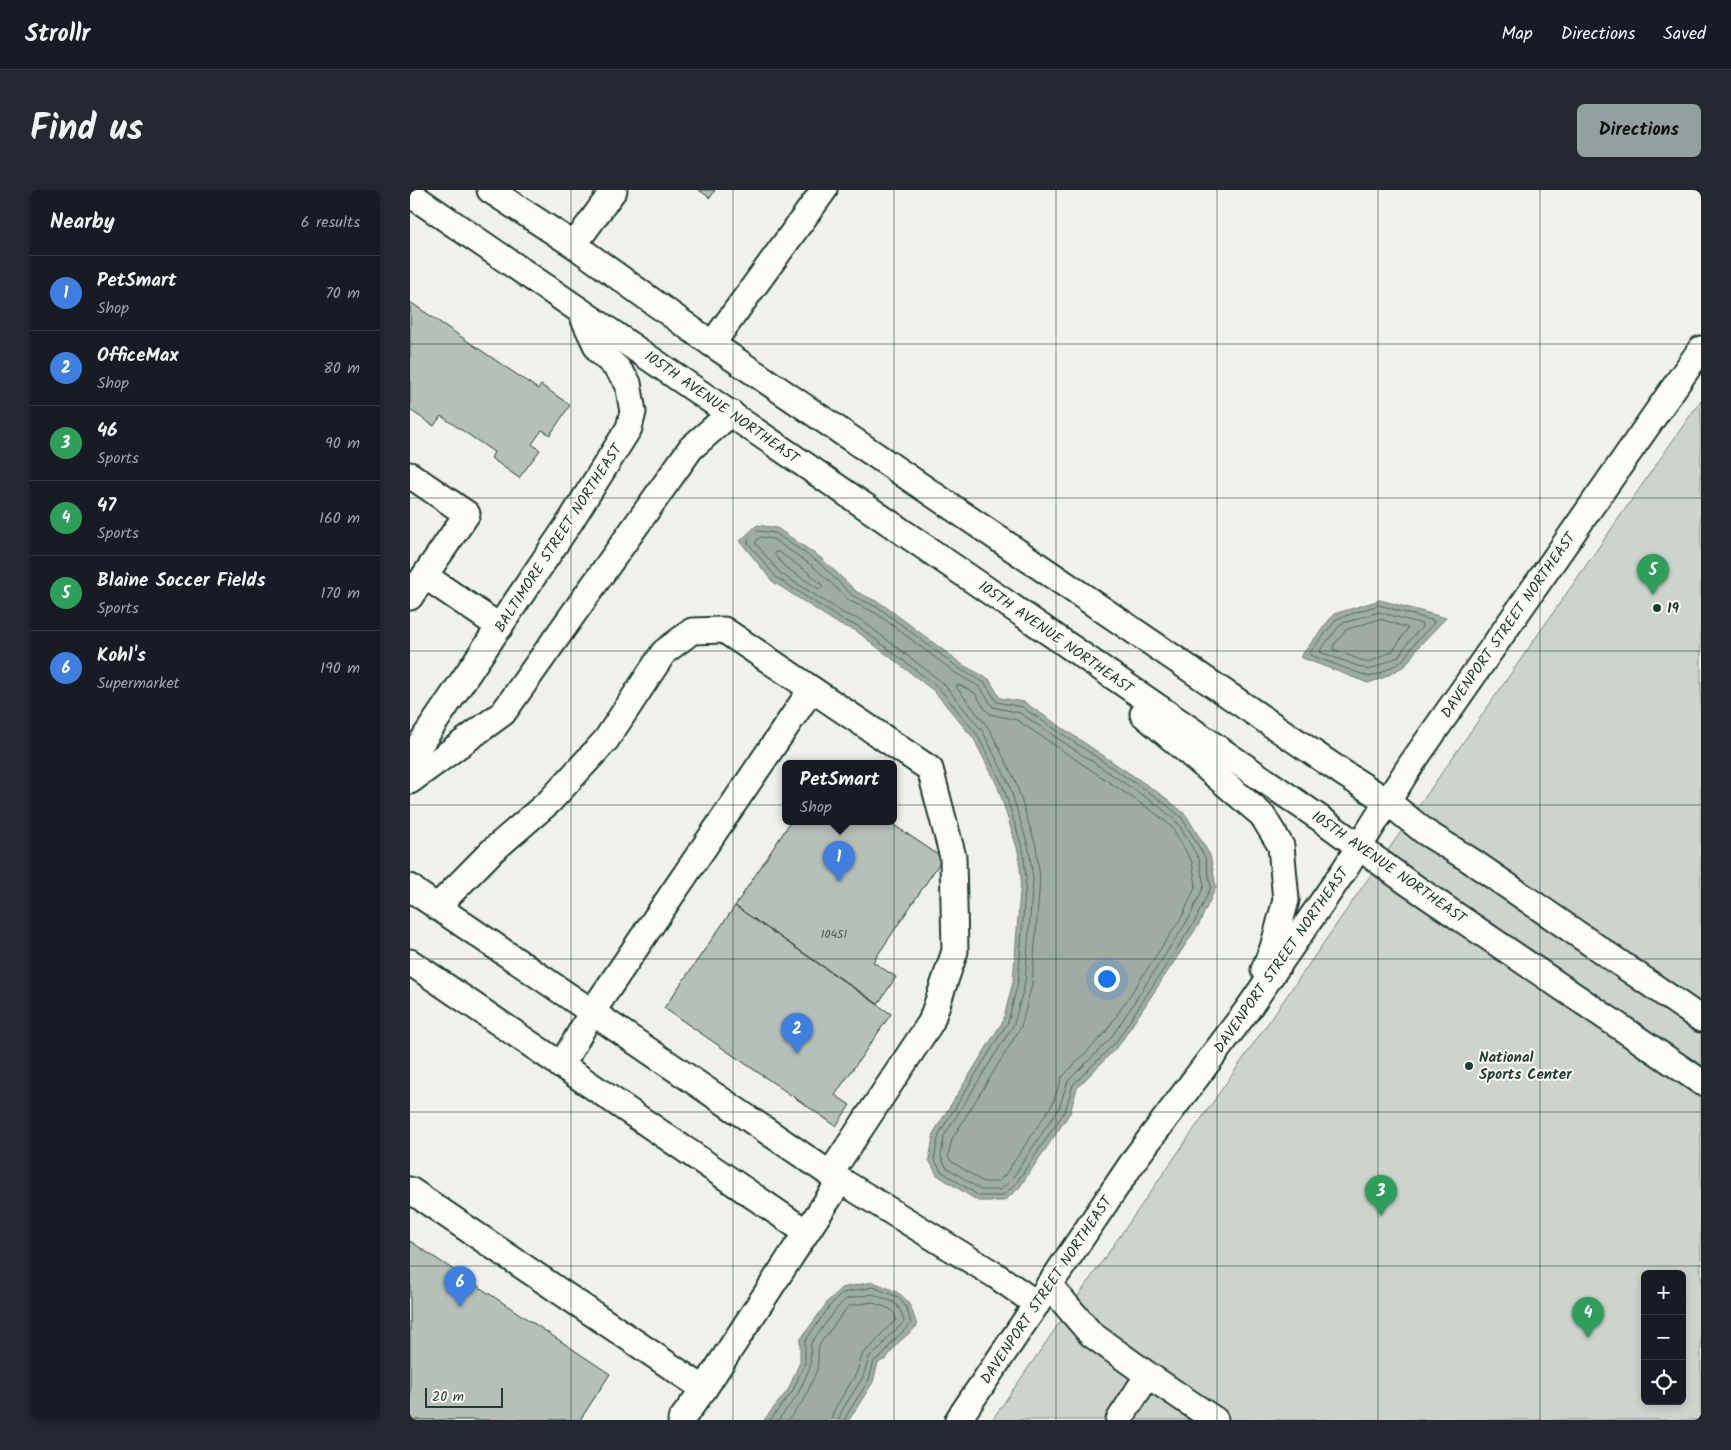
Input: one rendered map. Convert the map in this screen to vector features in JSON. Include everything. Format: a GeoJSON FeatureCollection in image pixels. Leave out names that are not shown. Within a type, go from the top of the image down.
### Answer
{"type":"FeatureCollection","features":[{"type":"Feature","properties":{"kind":"street"},"geometry":{"type":"LineString","coordinates":[[490,190],[574,245],[712,344],[1335,768],[1388,802],[1425,832],[1478,866],[1701,1019]]}},
{"type":"Feature","properties":{"kind":"street"},"geometry":{"type":"LineString","coordinates":[[574,245],[614,190]]}},
{"type":"Feature","properties":{"kind":"street"},"geometry":{"type":"LineString","coordinates":[[712,344],[824,190]]}},
{"type":"Feature","properties":{"kind":"street","name":"105TH AVENUE NORTHEAST"},"geometry":{"type":"LineString","coordinates":[[410,194],[580,309],[1701,1082]]}},
{"type":"Feature","properties":{"kind":"street","name":"BALTIMORE STREET NORTHEAST"},"geometry":{"type":"LineString","coordinates":[[410,759],[568,525],[629,428],[633,412],[628,383],[617,368],[600,351],[580,309]]}},
{"type":"Feature","properties":{"kind":"street","name":"DAVENPORT STREET NORTHEAST"},"geometry":{"type":"LineString","coordinates":[[958,1420],[1137,1156],[1248,1009],[1360,848],[1410,766],[1701,349]]}},
{"type":"Feature","properties":{"kind":"street"},"geometry":{"type":"LineString","coordinates":[[410,781],[503,713],[691,448],[731,413]]}},
{"type":"Feature","properties":{"kind":"street"},"geometry":{"type":"LineString","coordinates":[[410,476],[467,514],[410,598]]}},
{"type":"Feature","properties":{"kind":"street"},"geometry":{"type":"LineString","coordinates":[[425,576],[500,627]]}},
{"type":"Feature","properties":{"kind":"street"},"geometry":{"type":"LineString","coordinates":[[1044,629],[1262,815],[1281,846],[1286,900],[1273,948],[1248,1009]]}},
{"type":"Feature","properties":{"kind":"street"},"geometry":{"type":"LineString","coordinates":[[437,907],[491,852],[550,801],[606,740],[664,652],[692,631],[724,630],[930,769],[953,857],[955,951],[931,1022],[835,1178],[806,1232],[681,1420]]}},
{"type":"Feature","properties":{"kind":"street"},"geometry":{"type":"LineString","coordinates":[[562,1066],[592,1012],[811,690]]}},
{"type":"Feature","properties":{"kind":"street"},"geometry":{"type":"LineString","coordinates":[[412,893],[437,907],[835,1178],[995,1275],[1043,1294],[1091,1334],[1148,1376],[1215,1420]]}},
{"type":"Feature","properties":{"kind":"street"},"geometry":{"type":"LineString","coordinates":[[410,962],[806,1232]]}},
{"type":"Feature","properties":{"kind":"street"},"geometry":{"type":"LineString","coordinates":[[410,1190],[704,1388]]}},
{"type":"Feature","properties":{"kind":"street"},"geometry":{"type":"LineString","coordinates":[[1119,1420],[1148,1376]]}},
{"type":"Feature","properties":{"kind":"shaded area","name":"National Sports Center"},"geometry":{"type":"Polygon","coordinates":[[[1701,400],[1701,1420],[992,1420],[1701,400]]]}},
{"type":"Feature","properties":{"kind":"water"},"geometry":{"type":"Polygon","coordinates":[[[757,525],[777,528],[821,558],[857,592],[882,604],[963,665],[989,679],[1000,698],[1024,702],[1166,798],[1186,815],[1210,855],[1216,887],[1199,924],[1119,1045],[1077,1088],[1070,1113],[1019,1188],[1004,1201],[978,1201],[937,1175],[929,1160],[934,1132],[1003,1021],[1013,982],[1021,878],[1018,851],[998,787],[974,739],[934,691],[855,630],[840,625],[772,581],[740,541],[757,525]]]}},
{"type":"Feature","properties":{"kind":"water"},"geometry":{"type":"Polygon","coordinates":[[[1380,600],[1446,618],[1419,646],[1406,665],[1383,678],[1368,683],[1300,657],[1334,614],[1380,600]]]}},
{"type":"Feature","properties":{"kind":"water"},"geometry":{"type":"Polygon","coordinates":[[[873,1282],[891,1289],[907,1301],[917,1326],[897,1344],[886,1359],[878,1363],[873,1382],[849,1420],[764,1420],[788,1390],[800,1362],[800,1340],[829,1300],[841,1288],[873,1282]]]}},
{"type":"Feature","properties":{"kind":"building"},"geometry":{"type":"Polygon","coordinates":[[[699,190],[715,190],[710,198],[699,190]]]}},
{"type":"Feature","properties":{"kind":"building"},"geometry":{"type":"Polygon","coordinates":[[[410,302],[538,389],[541,385],[570,405],[550,435],[542,430],[532,444],[540,450],[519,478],[491,458],[494,452],[441,416],[434,426],[410,410],[410,302]]]}},
{"type":"Feature","properties":{"kind":"building"},"geometry":{"type":"Polygon","coordinates":[[[788,825],[894,825],[943,858],[873,962],[896,977],[878,1004],[735,906],[788,825]]]}},
{"type":"Feature","properties":{"kind":"building"},"geometry":{"type":"Polygon","coordinates":[[[735,906],[891,1014],[835,1095],[850,1105],[836,1126],[664,1008],[735,906]]]}},
{"type":"Feature","properties":{"kind":"building"},"geometry":{"type":"Polygon","coordinates":[[[410,1241],[610,1374],[580,1420],[410,1420],[410,1241]]]}},
{"type":"Feature","properties":{"kind":"place","name":"Blaine Soccer Fields"},"geometry":{"type":"Point","coordinates":[1653,595]}},
{"type":"Feature","properties":{"kind":"place","name":"19"},"geometry":{"type":"Point","coordinates":[1657,608]}},
{"type":"Feature","properties":{"kind":"place","name":"PetSmart"},"geometry":{"type":"Point","coordinates":[839,882]}},
{"type":"Feature","properties":{"kind":"place","name":"OfficeMax"},"geometry":{"type":"Point","coordinates":[797,1054]}},
{"type":"Feature","properties":{"kind":"place","name":"National Sports Center"},"geometry":{"type":"Point","coordinates":[1469,1066]}},
{"type":"Feature","properties":{"kind":"place","name":"46"},"geometry":{"type":"Point","coordinates":[1381,1216]}},
{"type":"Feature","properties":{"kind":"place","name":"Kohl's"},"geometry":{"type":"Point","coordinates":[460,1307]}},
{"type":"Feature","properties":{"kind":"place","name":"47"},"geometry":{"type":"Point","coordinates":[1588,1338]}}]}
